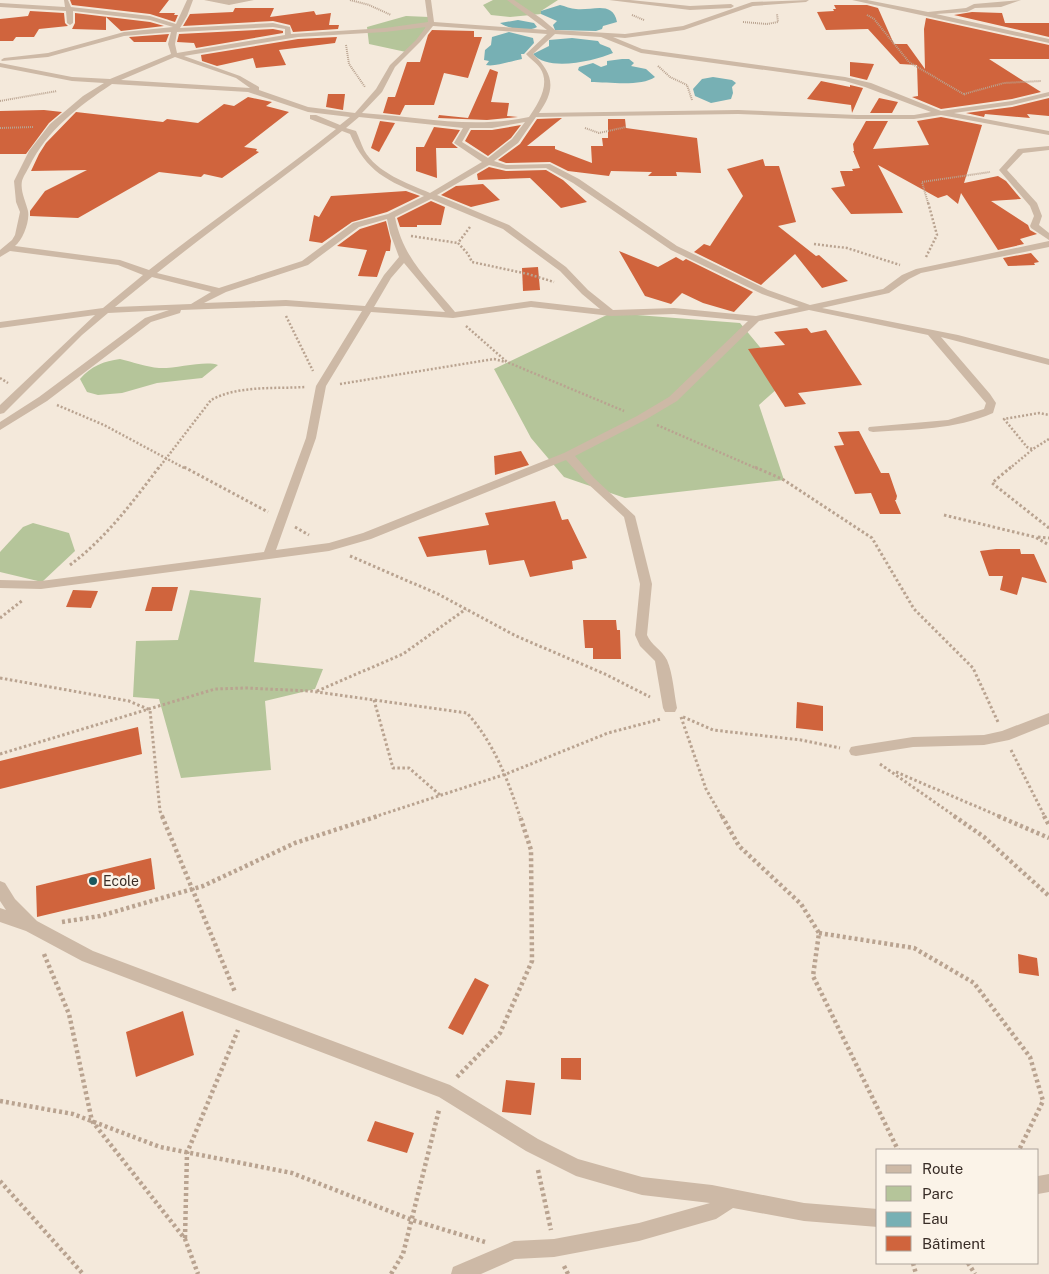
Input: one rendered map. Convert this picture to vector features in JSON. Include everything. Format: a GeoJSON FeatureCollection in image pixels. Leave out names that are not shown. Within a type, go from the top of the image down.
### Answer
{"type":"FeatureCollection","features":[{"type":"Feature","properties":{"kind":"street"},"geometry":{"type":"LineString","coordinates":[[1,5],[11,0]]}},
{"type":"Feature","properties":{"kind":"street"},"geometry":{"type":"LineString","coordinates":[[1,5],[39,0]]}},
{"type":"Feature","properties":{"kind":"street"},"geometry":{"type":"LineString","coordinates":[[66,0],[70,9],[70,23]]}},
{"type":"Feature","properties":{"kind":"street"},"geometry":{"type":"LineString","coordinates":[[175,55],[171,44],[175,27],[184,16],[186,6],[190,0]]}},
{"type":"Feature","properties":{"kind":"street"},"geometry":{"type":"LineString","coordinates":[[207,0],[229,3],[251,0]]}},
{"type":"Feature","properties":{"kind":"street"},"geometry":{"type":"LineString","coordinates":[[0,411],[79,333],[150,274],[204,231],[278,178],[356,116],[374,96],[392,66],[418,41],[431,24],[428,0]]}},
{"type":"Feature","properties":{"kind":"street"},"geometry":{"type":"LineString","coordinates":[[510,0],[540,20],[553,32]]}},
{"type":"Feature","properties":{"kind":"street"},"geometry":{"type":"LineString","coordinates":[[612,0],[690,8],[806,0]]}},
{"type":"Feature","properties":{"kind":"street"},"geometry":{"type":"LineString","coordinates":[[855,0],[927,13],[999,32],[1049,41]]}},
{"type":"Feature","properties":{"kind":"street"},"geometry":{"type":"LineString","coordinates":[[904,0],[927,13],[966,10],[976,5],[1001,5],[1018,0]]}},
{"type":"Feature","properties":{"kind":"street"},"geometry":{"type":"LineString","coordinates":[[3,251],[19,235],[24,212],[20,202],[18,181],[33,151],[51,128],[86,98],[110,82],[175,55],[288,37],[385,30],[431,24],[604,36],[639,35],[670,31],[697,24],[752,4]]}},
{"type":"Feature","properties":{"kind":"street"},"geometry":{"type":"LineString","coordinates":[[1,5],[55,7],[89,10],[106,14],[130,15],[161,20],[175,27]]}},
{"type":"Feature","properties":{"kind":"street"},"geometry":{"type":"LineString","coordinates":[[0,61],[48,55],[130,33],[175,27],[273,25],[288,28],[288,37]]}},
{"type":"Feature","properties":{"kind":"street"},"geometry":{"type":"LineString","coordinates":[[0,427],[43,399],[148,320],[192,306],[220,291],[305,263],[356,225],[391,216],[488,162],[515,141],[543,102],[547,86],[547,76],[543,67],[529,54],[553,32]]}},
{"type":"Feature","properties":{"kind":"street"},"geometry":{"type":"LineString","coordinates":[[604,36],[642,51],[845,79],[868,85],[940,113],[1049,133]]}},
{"type":"Feature","properties":{"kind":"street"},"geometry":{"type":"LineString","coordinates":[[175,55],[238,77],[260,92],[299,108],[337,115],[467,127],[500,125],[532,117],[738,112],[896,117],[988,107],[1033,99],[1049,94]]}},
{"type":"Feature","properties":{"kind":"street"},"geometry":{"type":"LineString","coordinates":[[0,65],[72,79],[230,88],[260,92]]}},
{"type":"Feature","properties":{"kind":"street"},"geometry":{"type":"LineString","coordinates":[[299,108],[303,112],[353,133],[360,152],[380,171],[397,182],[506,226],[563,269],[585,292],[611,312]]}},
{"type":"Feature","properties":{"kind":"street"},"geometry":{"type":"LineString","coordinates":[[467,127],[458,143],[488,162],[506,167],[547,166],[576,181],[674,248],[744,283],[810,308],[931,332],[1049,362]]}},
{"type":"Feature","properties":{"kind":"street"},"geometry":{"type":"LineString","coordinates":[[1049,148],[1021,151],[1003,170],[1034,205],[1038,216],[1034,226],[1049,237]]}},
{"type":"Feature","properties":{"kind":"street"},"geometry":{"type":"LineString","coordinates":[[391,216],[394,233],[404,257],[453,315]]}},
{"type":"Feature","properties":{"kind":"street"},"geometry":{"type":"LineString","coordinates":[[0,325],[108,310],[266,303],[368,308],[453,315],[531,304],[611,312],[674,311],[756,319],[886,291],[903,278],[919,272],[1049,244]]}},
{"type":"Feature","properties":{"kind":"street"},"geometry":{"type":"LineString","coordinates":[[3,251],[96,258],[120,263],[150,274],[266,303]]}},
{"type":"Feature","properties":{"kind":"street"},"geometry":{"type":"LineString","coordinates":[[270,554],[311,438],[321,386],[387,277],[404,257]]}},
{"type":"Feature","properties":{"kind":"street"},"geometry":{"type":"LineString","coordinates":[[0,584],[41,585],[329,547],[367,536],[568,455],[641,418],[673,399],[756,319]]}},
{"type":"Feature","properties":{"kind":"street"},"geometry":{"type":"LineString","coordinates":[[873,429],[962,421],[989,411],[991,403],[985,394],[931,332]]}},
{"type":"Feature","properties":{"kind":"street"},"geometry":{"type":"LineString","coordinates":[[568,455],[590,480],[629,516],[646,584],[641,635],[644,643],[662,661],[671,713]]}},
{"type":"Feature","properties":{"kind":"street"},"geometry":{"type":"LineString","coordinates":[[856,752],[913,742],[984,740],[1004,736],[1049,718]]}},
{"type":"Feature","properties":{"kind":"street"},"geometry":{"type":"LineString","coordinates":[[0,888],[10,904],[32,926]]}},
{"type":"Feature","properties":{"kind":"street"},"geometry":{"type":"LineString","coordinates":[[0,915],[32,926],[88,956],[444,1091],[532,1145],[576,1167],[642,1186],[712,1194],[828,1216],[876,1218]]}},
{"type":"Feature","properties":{"kind":"street"},"geometry":{"type":"LineString","coordinates":[[460,1274],[514,1250],[554,1248],[640,1232],[716,1210],[731,1199]]}},
{"type":"Feature","properties":{"kind":"path"},"geometry":{"type":"LineString","coordinates":[[350,0],[369,5],[391,15]]}},
{"type":"Feature","properties":{"kind":"path"},"geometry":{"type":"LineString","coordinates":[[617,1],[620,8],[630,14],[670,31]]}},
{"type":"Feature","properties":{"kind":"path"},"geometry":{"type":"LineString","coordinates":[[870,2],[854,6],[874,20],[909,62],[988,107]]}},
{"type":"Feature","properties":{"kind":"path"},"geometry":{"type":"LineString","coordinates":[[333,33],[339,36],[348,48],[347,58],[351,72],[374,96]]}},
{"type":"Feature","properties":{"kind":"path"},"geometry":{"type":"LineString","coordinates":[[642,51],[670,77],[687,85],[690,99],[720,113]]}},
{"type":"Feature","properties":{"kind":"path"},"geometry":{"type":"LineString","coordinates":[[0,101],[16,96],[64,90]]}},
{"type":"Feature","properties":{"kind":"path"},"geometry":{"type":"LineString","coordinates":[[0,128],[51,128]]}},
{"type":"Feature","properties":{"kind":"path"},"geometry":{"type":"LineString","coordinates":[[814,244],[829,244],[862,252],[919,272],[936,235],[922,182],[1003,170]]}},
{"type":"Feature","properties":{"kind":"path"},"geometry":{"type":"LineString","coordinates":[[458,243],[468,229],[477,222],[488,219]]}},
{"type":"Feature","properties":{"kind":"path"},"geometry":{"type":"LineString","coordinates":[[394,233],[458,243],[468,254],[472,262],[528,274],[585,292]]}},
{"type":"Feature","properties":{"kind":"path"},"geometry":{"type":"LineString","coordinates":[[286,303],[281,306],[321,386]]}},
{"type":"Feature","properties":{"kind":"path"},"geometry":{"type":"LineString","coordinates":[[453,315],[507,362]]}},
{"type":"Feature","properties":{"kind":"path"},"geometry":{"type":"LineString","coordinates":[[0,618],[41,585],[81,558],[129,508],[165,457],[211,400],[231,392],[321,386],[494,359],[507,362],[784,480],[872,538],[914,609],[973,668],[1004,736],[1049,825]]}},
{"type":"Feature","properties":{"kind":"path"},"geometry":{"type":"LineString","coordinates":[[0,378],[23,390]]}},
{"type":"Feature","properties":{"kind":"path"},"geometry":{"type":"LineString","coordinates":[[43,399],[104,425],[283,519],[329,547],[438,594],[516,636],[605,674],[671,713],[680,715],[713,730],[801,740],[856,752],[889,769],[1049,838]]}},
{"type":"Feature","properties":{"kind":"path"},"geometry":{"type":"LineString","coordinates":[[1033,449],[1028,447],[1004,419],[1039,413],[1049,415]]}},
{"type":"Feature","properties":{"kind":"path"},"geometry":{"type":"LineString","coordinates":[[1049,439],[1033,449],[992,483],[1049,528]]}},
{"type":"Feature","properties":{"kind":"path"},"geometry":{"type":"LineString","coordinates":[[944,516],[1035,537],[1049,538]]}},
{"type":"Feature","properties":{"kind":"path"},"geometry":{"type":"LineString","coordinates":[[1035,537],[1049,545]]}},
{"type":"Feature","properties":{"kind":"path"},"geometry":{"type":"LineString","coordinates":[[316,691],[403,654],[466,610]]}},
{"type":"Feature","properties":{"kind":"path"},"geometry":{"type":"LineString","coordinates":[[0,678],[129,701],[150,710]]}},
{"type":"Feature","properties":{"kind":"path"},"geometry":{"type":"LineString","coordinates":[[0,754],[215,689],[252,686],[316,691],[466,713],[478,724],[506,774],[531,850],[532,960],[500,1033],[444,1091],[403,1254],[391,1274]]}},
{"type":"Feature","properties":{"kind":"path"},"geometry":{"type":"LineString","coordinates":[[374,700],[393,768],[409,768],[440,796]]}},
{"type":"Feature","properties":{"kind":"path"},"geometry":{"type":"LineString","coordinates":[[150,710],[160,811],[245,1015],[187,1152],[185,1239]]}},
{"type":"Feature","properties":{"kind":"path"},"geometry":{"type":"LineString","coordinates":[[671,713],[680,715]]}},
{"type":"Feature","properties":{"kind":"path"},"geometry":{"type":"LineString","coordinates":[[680,715],[706,789],[739,846],[802,904],[819,933],[813,976],[898,1149]]}},
{"type":"Feature","properties":{"kind":"path"},"geometry":{"type":"LineString","coordinates":[[198,1274],[185,1239],[92,1121],[69,1014],[32,926],[100,916],[203,886],[295,843],[506,774],[608,733],[663,719]]}},
{"type":"Feature","properties":{"kind":"path"},"geometry":{"type":"LineString","coordinates":[[889,769],[984,837],[1049,896]]}},
{"type":"Feature","properties":{"kind":"path"},"geometry":{"type":"LineString","coordinates":[[819,933],[914,948],[974,983],[1030,1057],[1043,1101],[1019,1149]]}},
{"type":"Feature","properties":{"kind":"path"},"geometry":{"type":"LineString","coordinates":[[0,1101],[73,1114],[160,1147],[292,1173],[412,1220],[514,1250]]}},
{"type":"Feature","properties":{"kind":"path"},"geometry":{"type":"LineString","coordinates":[[532,1145],[554,1248],[568,1274]]}},
{"type":"Feature","properties":{"kind":"path"},"geometry":{"type":"LineString","coordinates":[[0,1180],[83,1274]]}},
{"type":"Feature","properties":{"kind":"green space"},"geometry":{"type":"Polygon","coordinates":[[[493,0],[558,0],[541,11],[541,14],[510,17],[491,15],[483,5],[493,0]]]}},
{"type":"Feature","properties":{"kind":"green space"},"geometry":{"type":"Polygon","coordinates":[[[406,16],[429,17],[423,32],[406,52],[369,44],[367,27],[406,16]]]}},
{"type":"Feature","properties":{"kind":"green space"},"geometry":{"type":"Polygon","coordinates":[[[611,313],[740,323],[787,380],[759,405],[784,480],[625,498],[564,477],[531,438],[494,369],[611,313]]]}},
{"type":"Feature","properties":{"kind":"green space"},"geometry":{"type":"Polygon","coordinates":[[[120,359],[159,368],[206,364],[218,365],[202,378],[157,383],[122,393],[98,395],[87,392],[80,379],[84,374],[98,365],[120,359]]]}},
{"type":"Feature","properties":{"kind":"green space"},"geometry":{"type":"Polygon","coordinates":[[[33,523],[69,533],[75,551],[42,582],[0,572],[0,552],[23,527],[33,523]]]}},
{"type":"Feature","properties":{"kind":"green space"},"geometry":{"type":"Polygon","coordinates":[[[190,590],[261,598],[254,662],[323,669],[315,689],[265,701],[271,770],[181,778],[159,699],[133,697],[136,641],[178,640],[190,590]]]}},
{"type":"Feature","properties":{"kind":"water"},"geometry":{"type":"Polygon","coordinates":[[[560,5],[574,9],[606,9],[615,15],[617,22],[603,26],[602,29],[596,31],[555,30],[553,25],[557,21],[541,14],[541,11],[560,5]]]}},
{"type":"Feature","properties":{"kind":"water"},"geometry":{"type":"Polygon","coordinates":[[[518,20],[534,23],[537,27],[533,29],[518,29],[500,23],[518,20]]]}},
{"type":"Feature","properties":{"kind":"water"},"geometry":{"type":"Polygon","coordinates":[[[509,32],[533,38],[534,43],[524,54],[521,54],[522,59],[498,65],[486,65],[489,61],[484,60],[485,50],[491,45],[492,37],[509,32]]]}},
{"type":"Feature","properties":{"kind":"water"},"geometry":{"type":"Polygon","coordinates":[[[572,38],[598,41],[600,44],[610,48],[613,53],[583,62],[560,64],[549,63],[533,54],[549,46],[549,40],[572,38]]]}},
{"type":"Feature","properties":{"kind":"water"},"geometry":{"type":"Polygon","coordinates":[[[629,59],[634,63],[631,66],[646,69],[655,77],[633,83],[591,82],[591,79],[578,70],[579,67],[593,63],[601,67],[607,65],[607,61],[629,59]]]}},
{"type":"Feature","properties":{"kind":"water"},"geometry":{"type":"Polygon","coordinates":[[[713,77],[732,80],[736,83],[732,87],[731,99],[711,103],[695,96],[693,89],[702,79],[713,77]]]}},
{"type":"Feature","properties":{"kind":"building"},"geometry":{"type":"Polygon","coordinates":[[[70,0],[169,0],[159,13],[175,13],[174,15],[178,15],[175,22],[150,14],[72,5],[70,0]]]}},
{"type":"Feature","properties":{"kind":"building"},"geometry":{"type":"Polygon","coordinates":[[[834,5],[867,5],[878,8],[894,44],[907,44],[925,69],[924,29],[926,18],[1049,45],[1049,59],[989,59],[1041,92],[1012,99],[941,109],[912,97],[918,96],[917,65],[900,64],[868,29],[826,30],[817,12],[834,11],[833,9],[836,9],[834,5]]]}},
{"type":"Feature","properties":{"kind":"building"},"geometry":{"type":"Polygon","coordinates":[[[235,8],[274,8],[270,17],[314,11],[316,15],[331,13],[329,25],[339,25],[338,29],[293,32],[290,25],[273,21],[183,26],[190,14],[233,12],[235,8]]]}},
{"type":"Feature","properties":{"kind":"building"},"geometry":{"type":"Polygon","coordinates":[[[30,11],[64,13],[65,23],[68,26],[39,29],[34,37],[16,37],[13,41],[0,41],[0,19],[28,16],[30,11]]]}},
{"type":"Feature","properties":{"kind":"building"},"geometry":{"type":"Polygon","coordinates":[[[972,12],[1002,13],[1005,23],[1049,23],[1049,37],[954,15],[972,12]]]}},
{"type":"Feature","properties":{"kind":"building"},"geometry":{"type":"Polygon","coordinates":[[[75,13],[150,22],[164,26],[121,31],[106,17],[106,30],[72,29],[75,23],[75,13]]]}},
{"type":"Feature","properties":{"kind":"building"},"geometry":{"type":"Polygon","coordinates":[[[273,29],[283,31],[283,33],[196,48],[194,43],[177,42],[179,34],[273,29]]]}},
{"type":"Feature","properties":{"kind":"building"},"geometry":{"type":"Polygon","coordinates":[[[432,30],[474,31],[474,37],[482,37],[468,78],[444,73],[434,105],[405,105],[400,115],[383,113],[388,97],[395,97],[407,62],[420,62],[428,35],[432,30]]]}},
{"type":"Feature","properties":{"kind":"building"},"geometry":{"type":"Polygon","coordinates":[[[169,34],[166,42],[134,42],[129,37],[169,34]]]}},
{"type":"Feature","properties":{"kind":"building"},"geometry":{"type":"Polygon","coordinates":[[[337,37],[335,43],[279,50],[286,65],[256,68],[253,58],[217,66],[202,61],[201,55],[298,39],[337,37]]]}},
{"type":"Feature","properties":{"kind":"building"},"geometry":{"type":"Polygon","coordinates":[[[850,62],[874,64],[867,80],[850,76],[850,62]]]}},
{"type":"Feature","properties":{"kind":"building"},"geometry":{"type":"Polygon","coordinates":[[[490,69],[498,72],[491,102],[509,103],[507,116],[518,117],[487,120],[438,118],[439,115],[468,118],[490,69]]]}},
{"type":"Feature","properties":{"kind":"building"},"geometry":{"type":"Polygon","coordinates":[[[821,81],[863,88],[852,113],[851,105],[807,99],[821,81]]]}},
{"type":"Feature","properties":{"kind":"building"},"geometry":{"type":"Polygon","coordinates":[[[328,94],[345,94],[343,110],[326,107],[328,94]]]}},
{"type":"Feature","properties":{"kind":"building"},"geometry":{"type":"Polygon","coordinates":[[[248,97],[272,102],[266,106],[289,112],[244,147],[257,149],[256,151],[259,152],[222,178],[204,174],[201,177],[159,172],[78,218],[30,216],[30,211],[45,191],[87,170],[31,171],[46,143],[76,112],[163,122],[167,119],[198,123],[224,104],[234,106],[248,97]]]}},
{"type":"Feature","properties":{"kind":"building"},"geometry":{"type":"Polygon","coordinates":[[[879,98],[898,102],[892,113],[870,113],[879,98]]]}},
{"type":"Feature","properties":{"kind":"building"},"geometry":{"type":"Polygon","coordinates":[[[1049,98],[1049,116],[1027,114],[1030,118],[985,114],[984,117],[966,113],[1012,107],[1049,98]]]}},
{"type":"Feature","properties":{"kind":"building"},"geometry":{"type":"Polygon","coordinates":[[[44,110],[62,112],[49,123],[26,154],[0,154],[0,111],[44,110]]]}},
{"type":"Feature","properties":{"kind":"building"},"geometry":{"type":"Polygon","coordinates":[[[941,117],[982,125],[964,183],[998,176],[1006,181],[1021,199],[991,201],[1028,225],[1030,230],[1037,234],[1020,239],[1024,244],[998,250],[961,193],[958,204],[947,195],[938,198],[878,165],[903,213],[851,214],[831,188],[845,186],[840,171],[853,171],[852,169],[860,168],[853,151],[853,144],[866,121],[888,121],[873,149],[929,145],[917,121],[941,117]]]}},
{"type":"Feature","properties":{"kind":"building"},"geometry":{"type":"Polygon","coordinates":[[[562,118],[527,146],[555,146],[555,149],[592,163],[591,146],[603,146],[602,138],[608,138],[608,119],[625,119],[626,128],[697,138],[701,173],[676,172],[677,176],[648,176],[652,172],[611,171],[609,176],[568,171],[550,162],[506,163],[498,160],[520,144],[537,119],[562,118]]]}},
{"type":"Feature","properties":{"kind":"building"},"geometry":{"type":"Polygon","coordinates":[[[380,121],[395,123],[379,152],[371,148],[380,121]]]}},
{"type":"Feature","properties":{"kind":"building"},"geometry":{"type":"Polygon","coordinates":[[[521,125],[511,138],[488,156],[465,141],[471,130],[492,130],[521,125]]]}},
{"type":"Feature","properties":{"kind":"building"},"geometry":{"type":"Polygon","coordinates":[[[434,127],[460,130],[452,143],[458,148],[436,148],[437,178],[416,171],[416,147],[424,147],[434,127]]]}},
{"type":"Feature","properties":{"kind":"building"},"geometry":{"type":"Polygon","coordinates":[[[763,159],[765,166],[779,166],[796,222],[778,226],[816,256],[819,255],[848,281],[822,288],[795,254],[761,285],[694,252],[704,244],[710,246],[743,196],[727,169],[763,159]]]}},
{"type":"Feature","properties":{"kind":"building"},"geometry":{"type":"Polygon","coordinates":[[[489,167],[506,171],[546,170],[563,180],[587,202],[561,208],[530,178],[478,180],[477,174],[489,167]]]}},
{"type":"Feature","properties":{"kind":"building"},"geometry":{"type":"Polygon","coordinates":[[[483,184],[500,200],[471,207],[441,195],[456,186],[483,184]]]}},
{"type":"Feature","properties":{"kind":"building"},"geometry":{"type":"Polygon","coordinates":[[[406,191],[420,196],[387,212],[352,222],[322,243],[309,241],[314,215],[319,217],[331,196],[406,191]]]}},
{"type":"Feature","properties":{"kind":"building"},"geometry":{"type":"Polygon","coordinates":[[[431,201],[445,207],[441,225],[400,227],[397,218],[431,201]]]}},
{"type":"Feature","properties":{"kind":"building"},"geometry":{"type":"Polygon","coordinates":[[[386,221],[391,241],[390,251],[386,251],[377,277],[358,276],[367,250],[337,246],[360,229],[386,221]]]}},
{"type":"Feature","properties":{"kind":"building"},"geometry":{"type":"Polygon","coordinates":[[[619,251],[658,267],[676,257],[683,261],[686,259],[753,292],[734,312],[703,303],[682,293],[671,304],[645,296],[619,251]]]}},
{"type":"Feature","properties":{"kind":"building"},"geometry":{"type":"Polygon","coordinates":[[[1031,253],[1039,262],[1034,263],[1035,265],[1008,266],[1003,258],[1031,253]]]}},
{"type":"Feature","properties":{"kind":"building"},"geometry":{"type":"Polygon","coordinates":[[[538,267],[540,290],[523,291],[522,268],[538,267]]]}},
{"type":"Feature","properties":{"kind":"building"},"geometry":{"type":"Polygon","coordinates":[[[807,328],[811,333],[826,330],[862,385],[798,393],[806,404],[785,407],[748,349],[785,345],[774,332],[807,328]]]}},
{"type":"Feature","properties":{"kind":"building"},"geometry":{"type":"Polygon","coordinates":[[[859,431],[881,473],[889,473],[897,496],[895,500],[901,514],[880,514],[871,493],[855,494],[834,446],[844,445],[838,432],[859,431]]]}},
{"type":"Feature","properties":{"kind":"building"},"geometry":{"type":"Polygon","coordinates":[[[521,451],[529,465],[495,475],[494,456],[521,451]]]}},
{"type":"Feature","properties":{"kind":"building"},"geometry":{"type":"Polygon","coordinates":[[[555,501],[562,520],[568,519],[587,558],[572,561],[573,569],[530,577],[524,560],[489,565],[486,550],[427,557],[418,537],[489,525],[485,513],[555,501]]]}},
{"type":"Feature","properties":{"kind":"building"},"geometry":{"type":"Polygon","coordinates":[[[1020,549],[1021,554],[1034,554],[1047,583],[1022,577],[1017,595],[1000,590],[1003,576],[989,576],[980,551],[1020,549]]]}},
{"type":"Feature","properties":{"kind":"building"},"geometry":{"type":"Polygon","coordinates":[[[152,587],[178,587],[172,611],[145,611],[152,587]]]}},
{"type":"Feature","properties":{"kind":"building"},"geometry":{"type":"Polygon","coordinates":[[[73,590],[98,591],[91,608],[66,607],[73,590]]]}},
{"type":"Feature","properties":{"kind":"building"},"geometry":{"type":"Polygon","coordinates":[[[583,620],[616,620],[617,630],[620,630],[621,659],[593,659],[593,648],[585,648],[583,620]]]}},
{"type":"Feature","properties":{"kind":"building"},"geometry":{"type":"Polygon","coordinates":[[[797,702],[823,706],[823,731],[796,728],[797,702]]]}},
{"type":"Feature","properties":{"kind":"building"},"geometry":{"type":"Polygon","coordinates":[[[138,727],[142,754],[0,789],[0,761],[138,727]]]}},
{"type":"Feature","properties":{"kind":"building"},"geometry":{"type":"Polygon","coordinates":[[[151,858],[155,889],[37,917],[36,886],[151,858]]]}},
{"type":"Feature","properties":{"kind":"building"},"geometry":{"type":"Polygon","coordinates":[[[1018,954],[1037,958],[1039,976],[1019,973],[1018,954]]]}},
{"type":"Feature","properties":{"kind":"building"},"geometry":{"type":"Polygon","coordinates":[[[475,978],[489,985],[463,1035],[448,1028],[475,978]]]}},
{"type":"Feature","properties":{"kind":"building"},"geometry":{"type":"Polygon","coordinates":[[[183,1011],[194,1055],[136,1077],[126,1032],[183,1011]]]}},
{"type":"Feature","properties":{"kind":"building"},"geometry":{"type":"Polygon","coordinates":[[[561,1058],[581,1058],[581,1080],[561,1079],[561,1058]]]}},
{"type":"Feature","properties":{"kind":"building"},"geometry":{"type":"Polygon","coordinates":[[[506,1080],[535,1083],[531,1115],[502,1112],[506,1080]]]}},
{"type":"Feature","properties":{"kind":"building"},"geometry":{"type":"Polygon","coordinates":[[[375,1121],[414,1133],[407,1153],[367,1141],[375,1121]]]}},
{"type":"Feature","properties":{"kind":"place","name":"Ecole"},"geometry":{"type":"Point","coordinates":[93,881]}}]}
